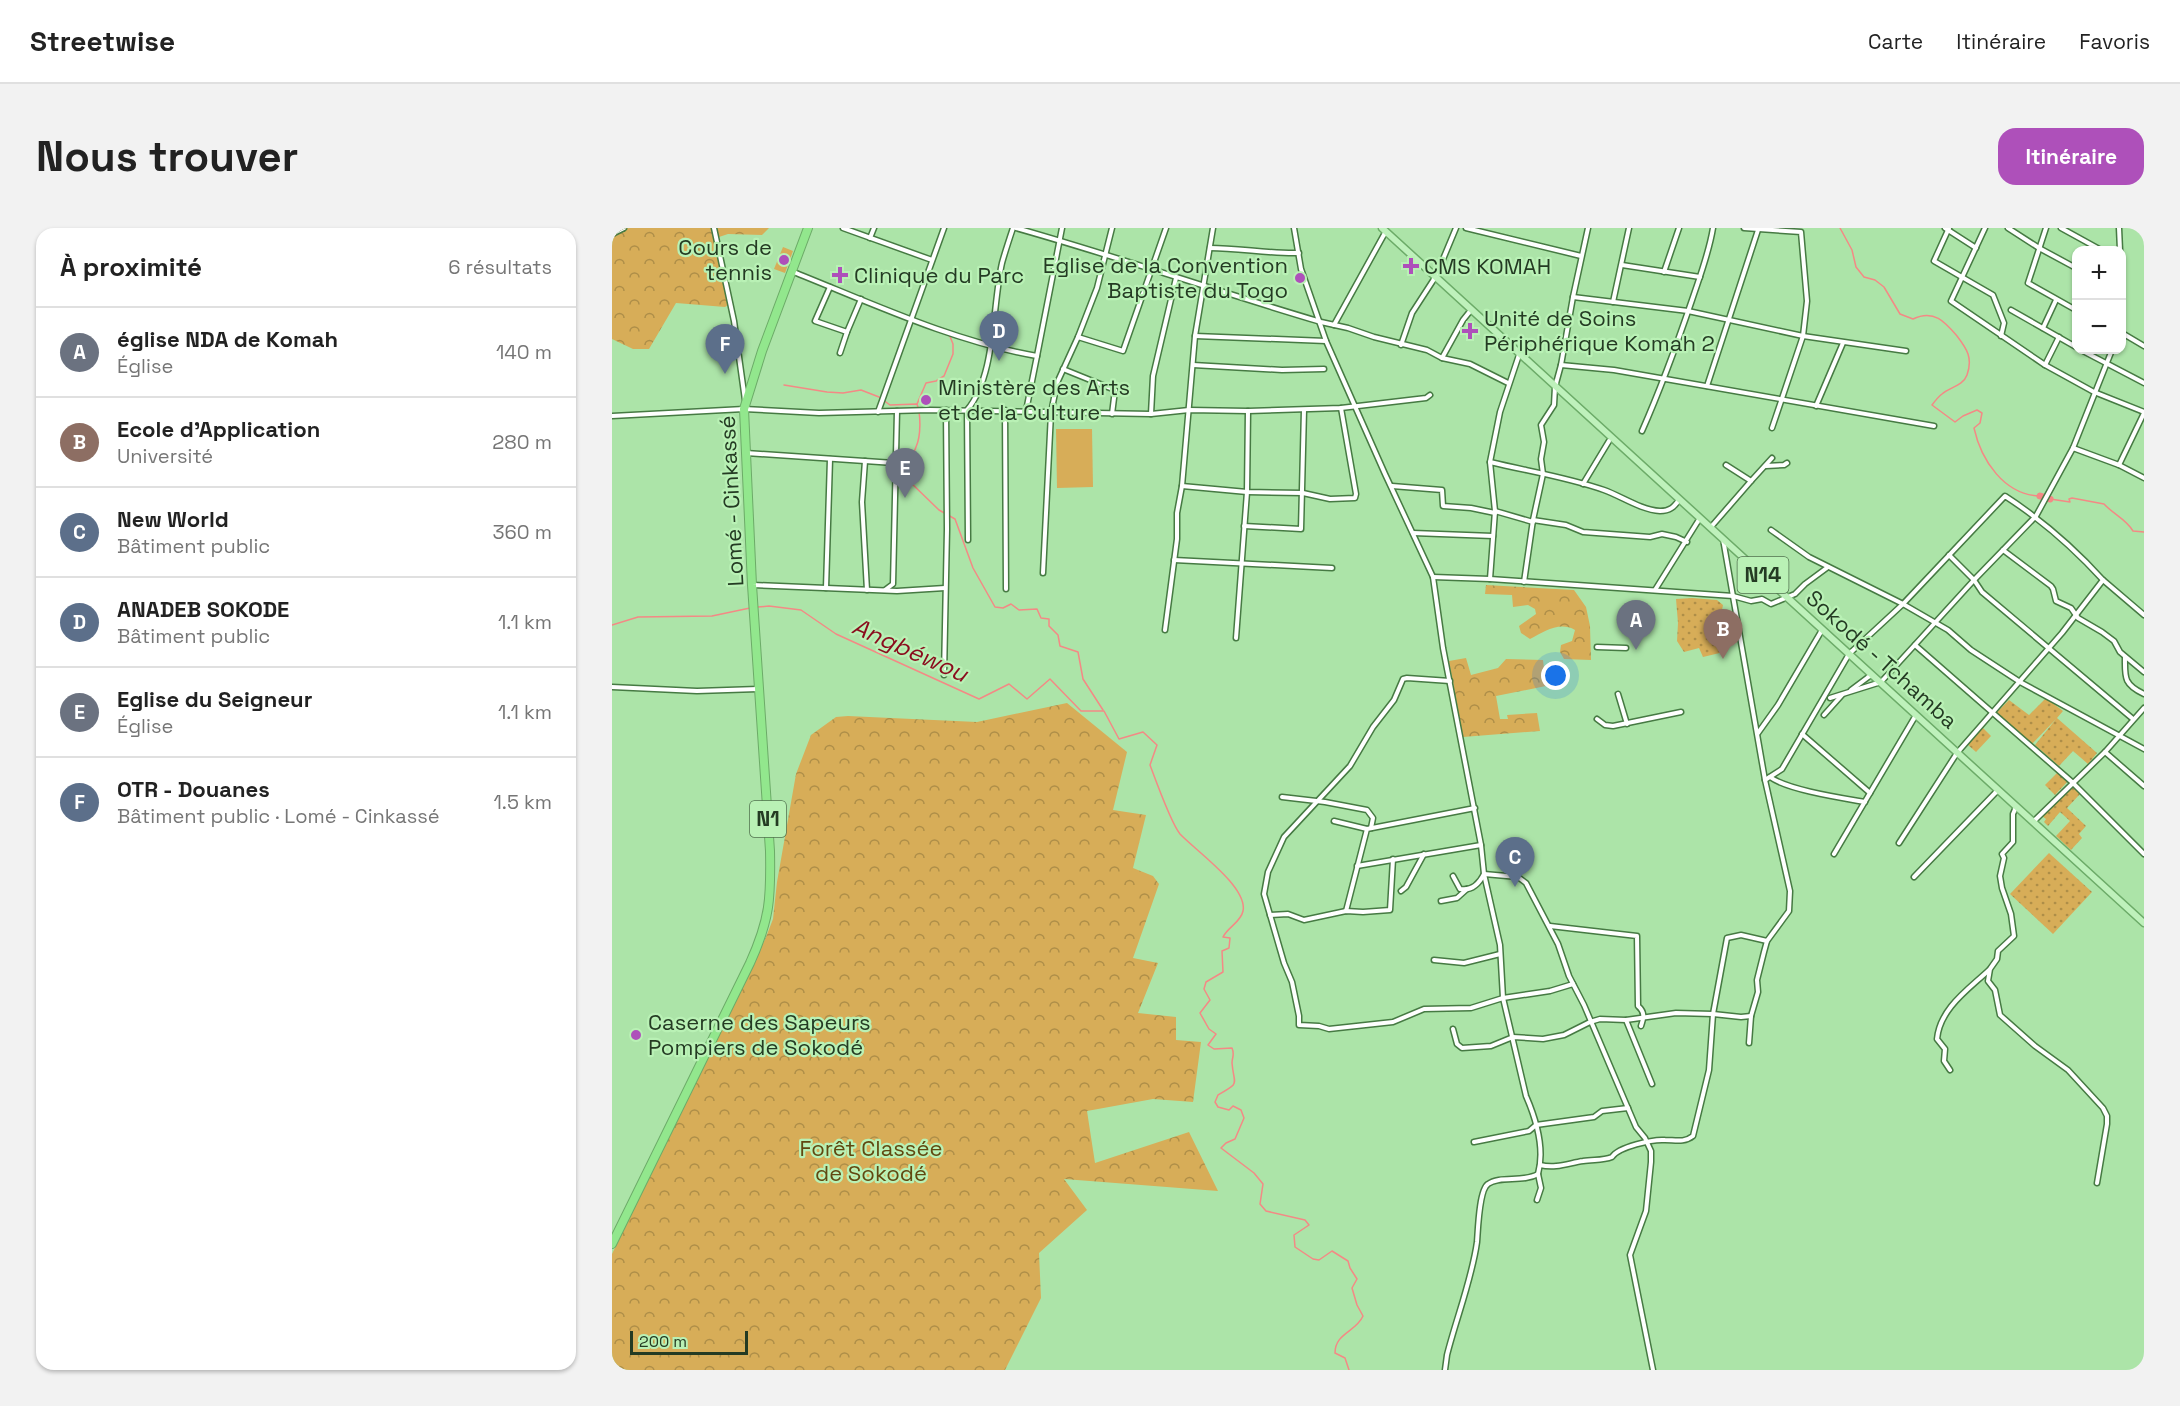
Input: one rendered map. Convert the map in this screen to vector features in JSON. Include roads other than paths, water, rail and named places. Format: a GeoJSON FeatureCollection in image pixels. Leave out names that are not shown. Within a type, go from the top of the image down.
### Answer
{"type":"FeatureCollection","features":[{"type":"Feature","properties":{"kind":"highway","name":"Lomé - Cinkassé"},"geometry":{"type":"LineString","coordinates":[[612,1244],[750,963],[767,918],[771,891],[770,851],[752,585],[744,405],[808,228]]}},
{"type":"Feature","properties":{"kind":"main road","name":"Sokodé - Tchamba"},"geometry":{"type":"LineString","coordinates":[[1384,230],[2144,923]]}},
{"type":"Feature","properties":{"kind":"street"},"geometry":{"type":"LineString","coordinates":[[612,234],[624,228]]}},
{"type":"Feature","properties":{"kind":"street"},"geometry":{"type":"LineString","coordinates":[[714,228],[735,321],[744,405]]}},
{"type":"Feature","properties":{"kind":"street"},"geometry":{"type":"LineString","coordinates":[[843,228],[932,260]]}},
{"type":"Feature","properties":{"kind":"street"},"geometry":{"type":"LineString","coordinates":[[870,238],[874,228]]}},
{"type":"Feature","properties":{"kind":"street"},"geometry":{"type":"LineString","coordinates":[[878,412],[944,228]]}},
{"type":"Feature","properties":{"kind":"street"},"geometry":{"type":"LineString","coordinates":[[968,540],[967,410],[977,398],[991,345],[1002,265],[1015,228],[1107,253],[1203,287],[1321,322],[1401,345],[1427,350],[1442,358],[1470,364],[1508,383]]}},
{"type":"Feature","properties":{"kind":"street"},"geometry":{"type":"LineString","coordinates":[[1026,411],[1062,228]]}},
{"type":"Feature","properties":{"kind":"street"},"geometry":{"type":"LineString","coordinates":[[1043,573],[1051,413],[1057,383],[1097,288],[1112,228]]}},
{"type":"Feature","properties":{"kind":"street"},"geometry":{"type":"LineString","coordinates":[[1078,337],[1123,351],[1166,228]]}},
{"type":"Feature","properties":{"kind":"street"},"geometry":{"type":"LineString","coordinates":[[1165,630],[1177,539],[1177,513],[1182,486],[1195,336],[1213,228]]}},
{"type":"Feature","properties":{"kind":"street"},"geometry":{"type":"LineString","coordinates":[[1294,228],[1301,269],[1326,341],[1433,577],[1450,681],[1475,807],[1484,874],[1490,907],[1495,919],[1503,998],[1526,1096],[1536,1125],[1540,1165],[1538,1174],[1541,1188],[1537,1200]]}},
{"type":"Feature","properties":{"kind":"street"},"geometry":{"type":"LineString","coordinates":[[1401,345],[1412,313],[1436,276],[1456,228]]}},
{"type":"Feature","properties":{"kind":"street"},"geometry":{"type":"LineString","coordinates":[[1466,228],[1581,256]]}},
{"type":"Feature","properties":{"kind":"street"},"geometry":{"type":"LineString","coordinates":[[1524,582],[1543,474],[1542,425],[1554,405],[1555,387],[1588,228]]}},
{"type":"Feature","properties":{"kind":"street"},"geometry":{"type":"LineString","coordinates":[[1613,302],[1629,228]]}},
{"type":"Feature","properties":{"kind":"street"},"geometry":{"type":"LineString","coordinates":[[1664,272],[1679,228]]}},
{"type":"Feature","properties":{"kind":"street"},"geometry":{"type":"LineString","coordinates":[[1642,431],[1665,379],[1700,277],[1713,228]]}},
{"type":"Feature","properties":{"kind":"street"},"geometry":{"type":"LineString","coordinates":[[1744,228],[1801,232],[1807,301],[1803,336],[1772,428]]}},
{"type":"Feature","properties":{"kind":"street"},"geometry":{"type":"LineString","coordinates":[[1985,228],[1951,301],[2045,365],[2094,392],[2144,412],[2120,465]]}},
{"type":"Feature","properties":{"kind":"street"},"geometry":{"type":"LineString","coordinates":[[2008,228],[2072,266]]}},
{"type":"Feature","properties":{"kind":"street"},"geometry":{"type":"LineString","coordinates":[[2046,228],[2028,283],[2072,308]]}},
{"type":"Feature","properties":{"kind":"street"},"geometry":{"type":"LineString","coordinates":[[2061,228],[2094,246]]}},
{"type":"Feature","properties":{"kind":"street"},"geometry":{"type":"LineString","coordinates":[[2119,228],[2120,246]]}},
{"type":"Feature","properties":{"kind":"street"},"geometry":{"type":"LineString","coordinates":[[1976,248],[1947,229],[1934,261],[1993,295],[2004,323],[2001,336]]}},
{"type":"Feature","properties":{"kind":"street"},"geometry":{"type":"LineString","coordinates":[[1334,325],[1384,230]]}},
{"type":"Feature","properties":{"kind":"street"},"geometry":{"type":"LineString","coordinates":[[1707,386],[1758,230]]}},
{"type":"Feature","properties":{"kind":"street"},"geometry":{"type":"LineString","coordinates":[[1210,248],[1233,248],[1276,254],[1299,253]]}},
{"type":"Feature","properties":{"kind":"street"},"geometry":{"type":"LineString","coordinates":[[1622,265],[1700,277]]}},
{"type":"Feature","properties":{"kind":"street"},"geometry":{"type":"LineString","coordinates":[[791,271],[911,319],[991,345],[1037,356]]}},
{"type":"Feature","properties":{"kind":"street"},"geometry":{"type":"LineString","coordinates":[[1151,414],[1153,376],[1176,278]]}},
{"type":"Feature","properties":{"kind":"street"},"geometry":{"type":"LineString","coordinates":[[830,287],[815,321],[847,332]]}},
{"type":"Feature","properties":{"kind":"street"},"geometry":{"type":"LineString","coordinates":[[1573,297],[1688,311],[1803,336],[1906,351]]}},
{"type":"Feature","properties":{"kind":"street"},"geometry":{"type":"LineString","coordinates":[[840,353],[861,299]]}},
{"type":"Feature","properties":{"kind":"street"},"geometry":{"type":"LineString","coordinates":[[2043,328],[2056,300]]}},
{"type":"Feature","properties":{"kind":"street"},"geometry":{"type":"LineString","coordinates":[[1442,358],[1463,320],[1472,310]]}},
{"type":"Feature","properties":{"kind":"street"},"geometry":{"type":"LineString","coordinates":[[2011,310],[2072,345]]}},
{"type":"Feature","properties":{"kind":"street"},"geometry":{"type":"LineString","coordinates":[[1195,336],[1326,341]]}},
{"type":"Feature","properties":{"kind":"street"},"geometry":{"type":"LineString","coordinates":[[2126,336],[2144,346]]}},
{"type":"Feature","properties":{"kind":"street"},"geometry":{"type":"LineString","coordinates":[[2045,365],[2059,338]]}},
{"type":"Feature","properties":{"kind":"street"},"geometry":{"type":"LineString","coordinates":[[1816,406],[1843,343]]}},
{"type":"Feature","properties":{"kind":"street"},"geometry":{"type":"LineString","coordinates":[[1490,579],[1495,512],[1490,462],[1500,412],[1519,354]]}},
{"type":"Feature","properties":{"kind":"street"},"geometry":{"type":"LineString","coordinates":[[2089,354],[2144,383]]}},
{"type":"Feature","properties":{"kind":"street"},"geometry":{"type":"LineString","coordinates":[[1830,698],[1881,682],[2036,516],[2073,448],[2110,354]]}},
{"type":"Feature","properties":{"kind":"street"},"geometry":{"type":"LineString","coordinates":[[1193,365],[1282,370],[1324,369]]}},
{"type":"Feature","properties":{"kind":"street"},"geometry":{"type":"LineString","coordinates":[[1561,365],[1614,370],[1934,426]]}},
{"type":"Feature","properties":{"kind":"street"},"geometry":{"type":"LineString","coordinates":[[1063,369],[1115,390],[1112,414]]}},
{"type":"Feature","properties":{"kind":"street"},"geometry":{"type":"LineString","coordinates":[[612,416],[744,405],[819,414],[919,410],[1151,414],[1189,410],[1341,408],[1401,402],[1426,398],[1430,395]]}},
{"type":"Feature","properties":{"kind":"street"},"geometry":{"type":"LineString","coordinates":[[1182,486],[1247,492],[1303,493],[1330,499],[1355,498],[1341,408]]}},
{"type":"Feature","properties":{"kind":"street"},"geometry":{"type":"LineString","coordinates":[[944,675],[947,529],[946,410]]}},
{"type":"Feature","properties":{"kind":"street"},"geometry":{"type":"LineString","coordinates":[[1005,410],[1006,588]]}},
{"type":"Feature","properties":{"kind":"street"},"geometry":{"type":"LineString","coordinates":[[1244,526],[1301,530],[1304,410]]}},
{"type":"Feature","properties":{"kind":"street"},"geometry":{"type":"LineString","coordinates":[[897,411],[893,584],[897,591]]}},
{"type":"Feature","properties":{"kind":"street"},"geometry":{"type":"LineString","coordinates":[[1236,638],[1247,492],[1248,411]]}},
{"type":"Feature","properties":{"kind":"street"},"geometry":{"type":"LineString","coordinates":[[1583,484],[1609,441]]}},
{"type":"Feature","properties":{"kind":"street"},"geometry":{"type":"LineString","coordinates":[[2073,448],[2120,465],[2144,478]]}},
{"type":"Feature","properties":{"kind":"street"},"geometry":{"type":"LineString","coordinates":[[746,453],[894,463]]}},
{"type":"Feature","properties":{"kind":"street"},"geometry":{"type":"LineString","coordinates":[[1711,527],[1772,458]]}},
{"type":"Feature","properties":{"kind":"street"},"geometry":{"type":"LineString","coordinates":[[826,588],[830,459]]}},
{"type":"Feature","properties":{"kind":"street"},"geometry":{"type":"LineString","coordinates":[[865,461],[862,502],[867,590]]}},
{"type":"Feature","properties":{"kind":"street"},"geometry":{"type":"LineString","coordinates":[[1490,462],[1605,490],[1654,510],[1672,509],[1680,499]]}},
{"type":"Feature","properties":{"kind":"street"},"geometry":{"type":"LineString","coordinates":[[1765,466],[1787,463]]}},
{"type":"Feature","properties":{"kind":"street"},"geometry":{"type":"LineString","coordinates":[[1726,465],[1751,481]]}},
{"type":"Feature","properties":{"kind":"street"},"geometry":{"type":"LineString","coordinates":[[1391,486],[1442,490],[1443,506],[1471,508],[1533,521],[1566,525],[1583,532],[1650,537],[1662,534],[1686,542]]}},
{"type":"Feature","properties":{"kind":"street"},"geometry":{"type":"LineString","coordinates":[[1765,780],[1782,769],[1849,654],[1903,604],[2005,496],[2036,516],[2084,559],[2103,580],[2144,615]]}},
{"type":"Feature","properties":{"kind":"street"},"geometry":{"type":"LineString","coordinates":[[1654,591],[1700,517]]}},
{"type":"Feature","properties":{"kind":"street"},"geometry":{"type":"LineString","coordinates":[[1771,530],[1809,557],[1903,604],[1948,630],[1971,651],[2020,682],[2144,749]]}},
{"type":"Feature","properties":{"kind":"street"},"geometry":{"type":"LineString","coordinates":[[1413,533],[1493,536]]}},
{"type":"Feature","properties":{"kind":"street"},"geometry":{"type":"LineString","coordinates":[[1723,538],[1765,780],[1790,891],[1789,911],[1767,941],[1757,980],[1758,992],[1751,1016],[1749,1043]]}},
{"type":"Feature","properties":{"kind":"street"},"geometry":{"type":"LineString","coordinates":[[2003,550],[2051,586],[2054,589],[2056,601],[2071,608],[2075,616],[2114,641],[2125,656],[2144,672]]}},
{"type":"Feature","properties":{"kind":"street"},"geometry":{"type":"LineString","coordinates":[[1948,555],[1974,580],[1982,592],[2133,719]]}},
{"type":"Feature","properties":{"kind":"street"},"geometry":{"type":"LineString","coordinates":[[1174,560],[1332,568]]}},
{"type":"Feature","properties":{"kind":"street"},"geometry":{"type":"LineString","coordinates":[[1433,577],[1733,596],[1750,601],[1762,599],[1771,604],[1796,594],[1829,567]]}},
{"type":"Feature","properties":{"kind":"street"},"geometry":{"type":"LineString","coordinates":[[1899,843],[1957,753],[2049,648],[2103,580]]}},
{"type":"Feature","properties":{"kind":"street"},"geometry":{"type":"LineString","coordinates":[[885,591],[893,584]]}},
{"type":"Feature","properties":{"kind":"street"},"geometry":{"type":"LineString","coordinates":[[752,585],[885,591],[945,588]]}},
{"type":"Feature","properties":{"kind":"street"},"geometry":{"type":"LineString","coordinates":[[1758,733],[1778,705],[1823,630]]}},
{"type":"Feature","properties":{"kind":"street"},"geometry":{"type":"LineString","coordinates":[[1915,645],[2073,782],[2144,854]]}},
{"type":"Feature","properties":{"kind":"street"},"geometry":{"type":"LineString","coordinates":[[1597,647],[1626,648]]}},
{"type":"Feature","properties":{"kind":"street"},"geometry":{"type":"LineString","coordinates":[[2125,656],[2123,668],[2125,679],[2131,687],[2144,694]]}},
{"type":"Feature","properties":{"kind":"street"},"geometry":{"type":"LineString","coordinates":[[1824,715],[1842,694],[1872,675]]}},
{"type":"Feature","properties":{"kind":"street"},"geometry":{"type":"LineString","coordinates":[[1450,681],[1403,679],[1394,700],[1373,726],[1350,766],[1280,843],[1264,885],[1264,894],[1292,982],[1299,1025],[1329,1029],[1393,1022],[1424,1009],[1471,1008],[1503,998],[1550,991],[1573,984]]}},
{"type":"Feature","properties":{"kind":"street"},"geometry":{"type":"LineString","coordinates":[[612,687],[697,691],[759,689]]}},
{"type":"Feature","properties":{"kind":"street"},"geometry":{"type":"LineString","coordinates":[[1826,693],[1832,704]]}},
{"type":"Feature","properties":{"kind":"street"},"geometry":{"type":"LineString","coordinates":[[1618,694],[1627,724]]}},
{"type":"Feature","properties":{"kind":"street"},"geometry":{"type":"LineString","coordinates":[[2033,822],[2105,752],[2144,708]]}},
{"type":"Feature","properties":{"kind":"street"},"geometry":{"type":"LineString","coordinates":[[1597,719],[1605,725],[1627,724],[1681,712]]}},
{"type":"Feature","properties":{"kind":"street"},"geometry":{"type":"LineString","coordinates":[[1834,854],[1916,715]]}},
{"type":"Feature","properties":{"kind":"street"},"geometry":{"type":"LineString","coordinates":[[1802,734],[1870,793]]}},
{"type":"Feature","properties":{"kind":"street"},"geometry":{"type":"LineString","coordinates":[[2105,752],[2144,786]]}},
{"type":"Feature","properties":{"kind":"street"},"geometry":{"type":"LineString","coordinates":[[1770,777],[1791,786],[1865,802]]}},
{"type":"Feature","properties":{"kind":"street"},"geometry":{"type":"LineString","coordinates":[[1914,877],[1998,790]]}},
{"type":"Feature","properties":{"kind":"street"},"geometry":{"type":"LineString","coordinates":[[1282,797],[1366,810],[1373,818],[1357,866],[1346,911]]}},
{"type":"Feature","properties":{"kind":"street"},"geometry":{"type":"LineString","coordinates":[[1334,821],[1369,828],[1475,807]]}},
{"type":"Feature","properties":{"kind":"street"},"geometry":{"type":"LineString","coordinates":[[1950,1070],[1944,1061],[1945,1049],[1937,1039],[1943,1018],[1967,988],[1990,970],[1997,959],[1998,951],[2014,936],[2011,914],[2000,876],[2004,858],[2002,854],[2013,842],[2013,814],[2016,807]]}},
{"type":"Feature","properties":{"kind":"street"},"geometry":{"type":"LineString","coordinates":[[1357,866],[1481,845]]}},
{"type":"Feature","properties":{"kind":"street"},"geometry":{"type":"LineString","coordinates":[[1401,891],[1406,887],[1424,854]]}},
{"type":"Feature","properties":{"kind":"street"},"geometry":{"type":"LineString","coordinates":[[1270,915],[1288,914],[1304,920],[1346,911],[1390,910],[1394,859]]}},
{"type":"Feature","properties":{"kind":"street"},"geometry":{"type":"LineString","coordinates":[[1441,901],[1457,898],[1467,889],[1479,883],[1484,874]]}},
{"type":"Feature","properties":{"kind":"street"},"geometry":{"type":"LineString","coordinates":[[1484,874],[1521,878],[1526,883],[1549,926],[1636,1127],[1651,1151],[1646,1211],[1630,1255],[1653,1370]]}},
{"type":"Feature","properties":{"kind":"street"},"geometry":{"type":"LineString","coordinates":[[1453,876],[1460,889],[1467,889]]}},
{"type":"Feature","properties":{"kind":"street"},"geometry":{"type":"LineString","coordinates":[[1549,926],[1637,936],[1638,1006],[1643,1010],[1644,1018],[1641,1026]]}},
{"type":"Feature","properties":{"kind":"street"},"geometry":{"type":"LineString","coordinates":[[1540,1165],[1565,1165],[1582,1161],[1605,1160],[1612,1158],[1615,1152],[1647,1142],[1688,1140],[1692,1136],[1709,1070],[1713,1014],[1727,938],[1741,935],[1767,941]]}},
{"type":"Feature","properties":{"kind":"street"},"geometry":{"type":"LineString","coordinates":[[1434,960],[1464,963],[1500,954]]}},
{"type":"Feature","properties":{"kind":"street"},"geometry":{"type":"LineString","coordinates":[[1990,970],[1988,981],[1995,990],[2000,1015],[2035,1046],[2068,1070],[2103,1108],[2107,1124],[2097,1183]]}},
{"type":"Feature","properties":{"kind":"street"},"geometry":{"type":"LineString","coordinates":[[1502,984],[1506,992],[1527,994]]}},
{"type":"Feature","properties":{"kind":"street"},"geometry":{"type":"LineString","coordinates":[[1453,1029],[1457,1044],[1462,1048],[1491,1046],[1513,1037],[1543,1039],[1564,1035],[1600,1019],[1626,1020],[1676,1013],[1751,1016]]}},
{"type":"Feature","properties":{"kind":"street"},"geometry":{"type":"LineString","coordinates":[[1626,1020],[1652,1084]]}},
{"type":"Feature","properties":{"kind":"street"},"geometry":{"type":"LineString","coordinates":[[1474,1142],[1529,1131],[1536,1125],[1594,1117],[1602,1111],[1628,1108]]}},
{"type":"Feature","properties":{"kind":"street"},"geometry":{"type":"LineString","coordinates":[[1445,1370],[1476,1246],[1485,1187],[1494,1181],[1529,1179],[1538,1174]]}},
{"type":"Feature","properties":{"kind":"waterway"},"geometry":{"type":"LineString","coordinates":[[1840,228],[1852,250],[1856,267],[1864,277],[1875,280],[1884,287],[1900,314],[1913,319],[1927,315],[1938,318],[1953,331],[1966,350],[1969,369],[1965,379],[1942,394],[1932,405],[1955,422],[1977,410],[1982,413],[1980,423],[1974,428],[1988,463],[1996,474],[2015,489],[2040,496]]}},
{"type":"Feature","properties":{"kind":"waterway"},"geometry":{"type":"LineString","coordinates":[[917,404],[926,383],[944,376],[953,354],[953,344],[949,334]]}},
{"type":"Feature","properties":{"kind":"waterway"},"geometry":{"type":"LineString","coordinates":[[784,385],[827,392],[843,393],[861,390],[879,397],[890,405],[917,404],[920,420],[919,437],[908,466],[907,479],[939,510],[955,519],[973,568],[995,607],[1003,608],[1011,604],[1019,610],[1037,609],[1041,618],[1049,619],[1049,626],[1058,635],[1060,646],[1078,652],[1083,679],[1103,710]]}},
{"type":"Feature","properties":{"kind":"waterway"},"geometry":{"type":"LineString","coordinates":[[2040,496],[2050,499]]}},
{"type":"Feature","properties":{"kind":"waterway"},"geometry":{"type":"LineString","coordinates":[[2050,499],[2070,502],[2069,499],[2072,498],[2104,504],[2133,531],[2144,532]]}},
{"type":"Feature","properties":{"kind":"waterway","name":"Angbéwou"},"geometry":{"type":"LineString","coordinates":[[758,607],[801,610],[836,634],[979,699],[1009,684],[1027,699],[1050,679],[1081,711],[1104,711],[1119,739],[1143,732],[1157,745],[1150,765],[1176,829],[1229,880],[1242,901],[1242,915],[1223,937],[1230,938],[1229,948],[1222,951],[1223,972],[1206,982],[1204,989],[1210,1000],[1200,1013],[1209,1029],[1216,1034],[1208,1045],[1214,1049],[1232,1048],[1233,1052],[1234,1083],[1218,1095],[1215,1102],[1218,1107],[1229,1110],[1233,1106],[1241,1110],[1244,1118],[1235,1139],[1221,1148],[1254,1173],[1263,1184],[1260,1204],[1266,1211],[1305,1220],[1309,1225],[1294,1235],[1295,1247],[1313,1259],[1319,1260],[1332,1251],[1348,1261],[1357,1279],[1352,1288],[1363,1316],[1356,1326],[1338,1341],[1336,1346],[1335,1353],[1345,1358],[1349,1370]]}},
{"type":"Feature","properties":{"kind":"waterway","name":"Angbéwou"},"geometry":{"type":"LineString","coordinates":[[612,625],[638,617],[712,616],[750,608]]}},
{"type":"Feature","properties":{"kind":"place","name":"Cours de tennis"},"geometry":{"type":"Point","coordinates":[784,260]}},
{"type":"Feature","properties":{"kind":"place","name":"CMS KOMAH"},"geometry":{"type":"Point","coordinates":[1411,266]}},
{"type":"Feature","properties":{"kind":"place","name":"Clinique du Parc"},"geometry":{"type":"Point","coordinates":[840,275]}},
{"type":"Feature","properties":{"kind":"place","name":"Eglise de la Convention Baptiste du Togo"},"geometry":{"type":"Point","coordinates":[1300,278]}},
{"type":"Feature","properties":{"kind":"place","name":"Unité de Soins Périphérique Komah 2"},"geometry":{"type":"Point","coordinates":[1470,331]}},
{"type":"Feature","properties":{"kind":"place","name":"ANADEB SOKODE"},"geometry":{"type":"Point","coordinates":[999,361]}},
{"type":"Feature","properties":{"kind":"place","name":"OTR - Douanes"},"geometry":{"type":"Point","coordinates":[725,374]}},
{"type":"Feature","properties":{"kind":"place","name":"Ministère des Arts et de la Culture"},"geometry":{"type":"Point","coordinates":[926,400]}},
{"type":"Feature","properties":{"kind":"place","name":"Eglise du Seigneur"},"geometry":{"type":"Point","coordinates":[905,498]}},
{"type":"Feature","properties":{"kind":"place","name":"église NDA de Komah"},"geometry":{"type":"Point","coordinates":[1636,650]}},
{"type":"Feature","properties":{"kind":"place","name":"Ecole d'Application"},"geometry":{"type":"Point","coordinates":[1723,659]}},
{"type":"Feature","properties":{"kind":"place","name":"New World"},"geometry":{"type":"Point","coordinates":[1515,887]}},
{"type":"Feature","properties":{"kind":"place","name":"Caserne des Sapeurs Pompiers de Sokodé"},"geometry":{"type":"Point","coordinates":[636,1035]}},
{"type":"Feature","properties":{"kind":"park label","name":"Forêt Classée de Sokodé"},"geometry":{"type":"Point","coordinates":[871,1160]}}]}
